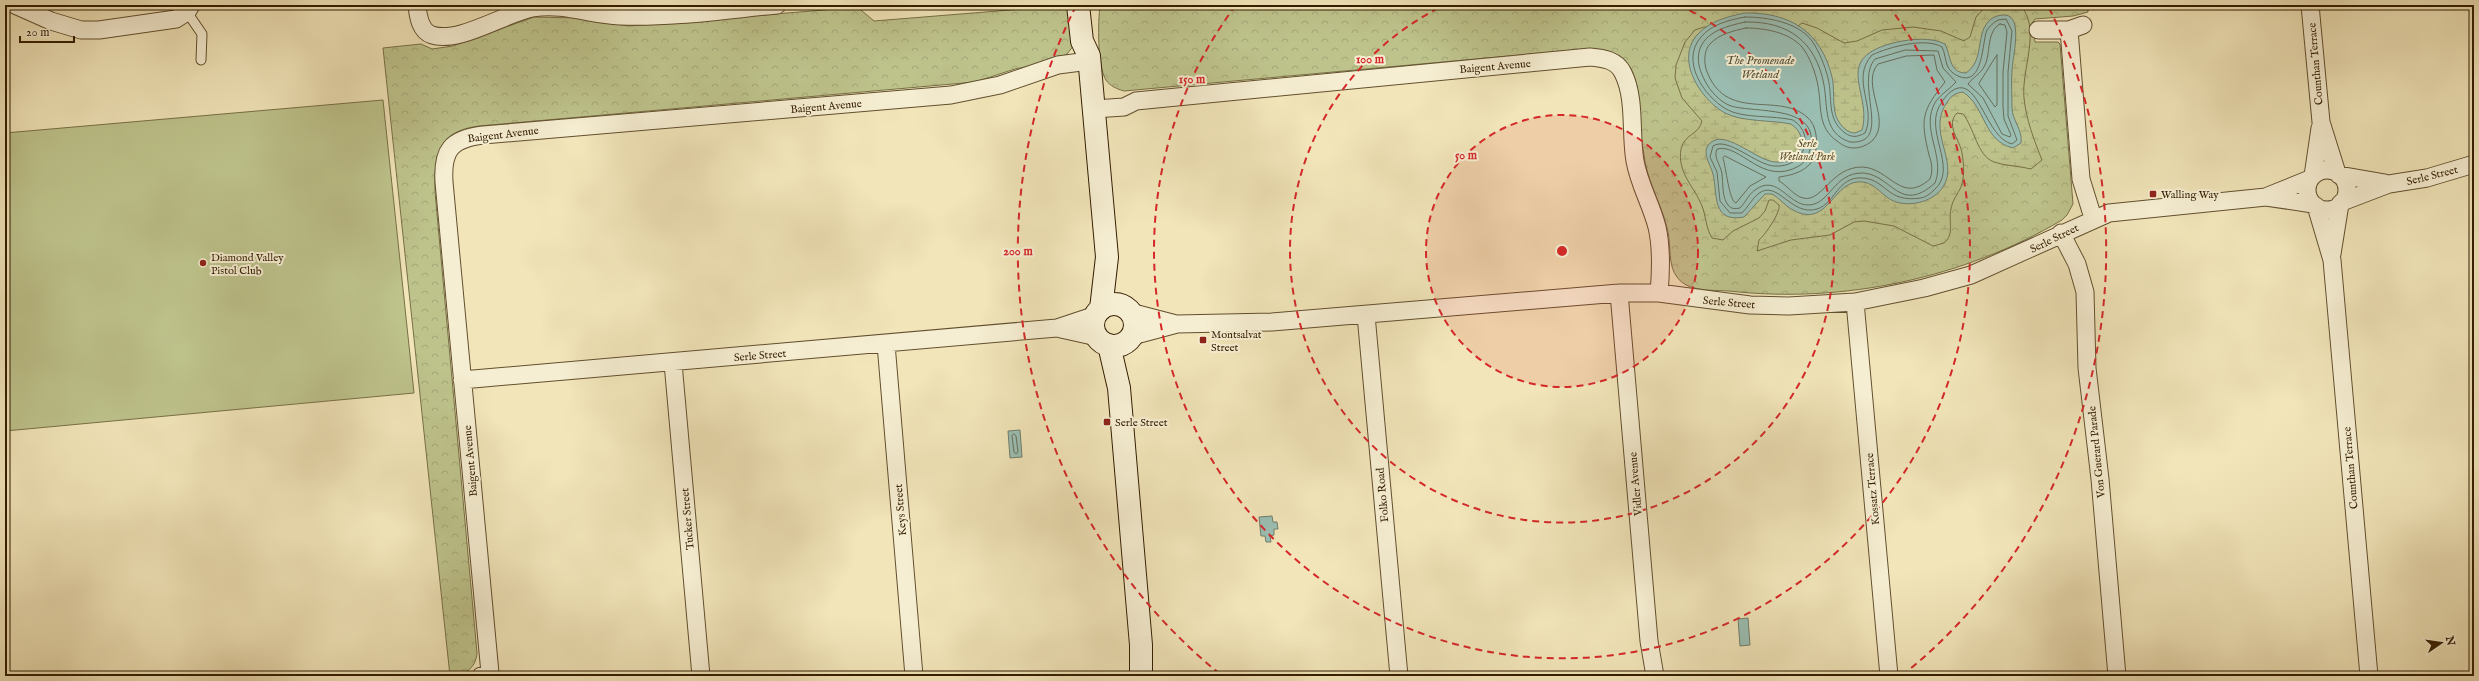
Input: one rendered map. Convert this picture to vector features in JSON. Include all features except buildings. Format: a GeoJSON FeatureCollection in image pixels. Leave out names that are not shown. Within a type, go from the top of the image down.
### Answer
{"type":"FeatureCollection","features":[{"type":"Feature","properties":{"kind":"street"},"geometry":{"type":"LineString","coordinates":[[15,5],[70,28],[89,30],[176,19],[189,9]]}},
{"type":"Feature","properties":{"kind":"street"},"geometry":{"type":"LineString","coordinates":[[417,5],[422,26],[426,32],[442,37],[464,33],[520,11],[549,6],[580,9],[618,16],[642,11],[777,5]]}},
{"type":"Feature","properties":{"kind":"street"},"geometry":{"type":"LineString","coordinates":[[1078,5],[1089,54],[1107,257],[1098,312],[1094,322],[1116,340],[1141,676]]}},
{"type":"Feature","properties":{"kind":"street"},"geometry":{"type":"LineString","coordinates":[[1089,54],[1093,5]]}},
{"type":"Feature","properties":{"kind":"street","name":"Counthan Terrace"},"geometry":{"type":"LineString","coordinates":[[2310,5],[2321,122],[2338,174]]}},
{"type":"Feature","properties":{"kind":"street"},"geometry":{"type":"LineString","coordinates":[[2038,30],[2076,28],[2082,179],[2093,218]]}},
{"type":"Feature","properties":{"kind":"street","name":"Baigent Avenue"},"geometry":{"type":"LineString","coordinates":[[492,674],[462,380],[443,167],[445,156],[456,142],[465,138],[483,135],[951,95],[982,89],[1045,72],[1058,65],[1089,54]]}},
{"type":"Feature","properties":{"kind":"street","name":"Baigent Avenue"},"geometry":{"type":"LineString","coordinates":[[1093,104],[1121,96],[1136,101],[1590,57],[1608,60],[1620,67],[1626,81],[1636,165],[1657,225],[1660,244],[1659,293]]}},
{"type":"Feature","properties":{"kind":"street","name":"Counthan Terrace"},"geometry":{"type":"LineString","coordinates":[[2311,178],[2321,122]]}},
{"type":"Feature","properties":{"kind":"street","name":"Serle Street"},"geometry":{"type":"LineString","coordinates":[[2341,203],[2389,184],[2427,178],[2474,164]]}},
{"type":"Feature","properties":{"kind":"street"},"geometry":{"type":"LineString","coordinates":[[2324,170],[2338,174],[2346,186],[2341,203],[2328,210],[2314,205],[2307,190],[2311,178],[2324,170]]}},
{"type":"Feature","properties":{"kind":"street","name":"Serle Street"},"geometry":{"type":"LineString","coordinates":[[2338,174],[2389,184]]}},
{"type":"Feature","properties":{"kind":"street","name":"Serle Street"},"geometry":{"type":"LineString","coordinates":[[2266,197],[2311,178]]}},
{"type":"Feature","properties":{"kind":"street","name":"Serle Street"},"geometry":{"type":"LineString","coordinates":[[1128,310],[1176,324],[1230,325],[1366,315],[1619,292],[1659,293],[1750,304],[1789,306],[1855,302],[1924,288],[1971,275],[2006,260],[2093,218],[2124,210],[2266,197],[2314,205]]}},
{"type":"Feature","properties":{"kind":"street","name":"Counthan Terrace"},"geometry":{"type":"LineString","coordinates":[[2332,260],[2341,203]]}},
{"type":"Feature","properties":{"kind":"street","name":"Counthan Terrace"},"geometry":{"type":"LineString","coordinates":[[2314,205],[2332,260],[2369,676]]}},
{"type":"Feature","properties":{"kind":"street","name":"Von Guerard Parade"},"geometry":{"type":"LineString","coordinates":[[2061,233],[2077,264],[2085,292],[2087,368],[2099,472],[2117,676]]}},
{"type":"Feature","properties":{"kind":"street"},"geometry":{"type":"LineString","coordinates":[[1107,257],[1135,324],[1116,340]]}},
{"type":"Feature","properties":{"kind":"street","name":"Vidler Avenue"},"geometry":{"type":"LineString","coordinates":[[1619,292],[1649,641],[1655,676]]}},
{"type":"Feature","properties":{"kind":"street","name":"Kossatz Terrace"},"geometry":{"type":"LineString","coordinates":[[1855,302],[1889,676]]}},
{"type":"Feature","properties":{"kind":"street"},"geometry":{"type":"LineString","coordinates":[[1098,312],[1111,304],[1128,310]]}},
{"type":"Feature","properties":{"kind":"street","name":"Serle Street"},"geometry":{"type":"LineString","coordinates":[[462,380],[1057,328],[1098,312]]}},
{"type":"Feature","properties":{"kind":"street","name":"Folko Road"},"geometry":{"type":"LineString","coordinates":[[1366,315],[1398,676]]}},
{"type":"Feature","properties":{"kind":"street","name":"Serle Street"},"geometry":{"type":"LineString","coordinates":[[1057,328],[1116,340],[1176,324]]}},
{"type":"Feature","properties":{"kind":"street","name":"Keys Street"},"geometry":{"type":"LineString","coordinates":[[886,344],[914,676]]}},
{"type":"Feature","properties":{"kind":"street","name":"Tucker Street"},"geometry":{"type":"LineString","coordinates":[[673,362],[701,676]]}},
{"type":"Feature","properties":{"kind":"lane"},"geometry":{"type":"LineString","coordinates":[[189,9],[202,34],[201,60]]}},
{"type":"Feature","properties":{"kind":"green space"},"geometry":{"type":"Polygon","coordinates":[[[855,5],[874,21],[1072,5],[1074,45],[1067,54],[1054,61],[1015,69],[975,82],[479,126],[455,133],[447,139],[441,147],[436,167],[435,192],[477,653],[474,663],[468,670],[460,675],[450,676],[383,48],[421,44],[432,49],[453,46],[534,17],[577,18],[629,26],[848,8],[855,5]]]}},
{"type":"Feature","properties":{"kind":"green space","name":"Serle Wetland Park"},"geometry":{"type":"Polygon","coordinates":[[[1100,5],[2088,5],[2088,12],[2073,16],[2035,19],[2033,22],[2035,42],[2058,42],[2060,44],[2073,204],[2067,215],[2062,220],[2024,240],[1985,257],[1944,271],[1902,282],[1859,290],[1815,294],[1772,294],[1694,288],[1681,282],[1672,267],[1666,223],[1645,162],[1640,131],[1636,83],[1627,63],[1618,55],[1593,49],[1124,91],[1110,84],[1106,80],[1103,73],[1099,44],[1100,5]]]}},
{"type":"Feature","properties":{"kind":"green space","name":"The Promenade Wetland"},"geometry":{"type":"Polygon","coordinates":[[[1987,5],[2020,5],[2026,14],[2030,37],[2025,75],[2024,98],[2028,122],[2042,160],[2031,169],[1994,162],[1988,159],[1980,148],[1963,114],[1957,113],[1952,122],[1954,133],[1961,148],[1964,167],[1962,185],[1954,199],[1950,214],[1949,236],[1944,243],[1933,246],[1894,226],[1864,221],[1854,222],[1830,235],[1791,240],[1757,251],[1759,240],[1778,213],[1779,205],[1773,200],[1769,200],[1765,211],[1759,218],[1733,231],[1723,240],[1712,238],[1708,231],[1702,206],[1687,179],[1681,165],[1680,158],[1681,149],[1685,140],[1698,129],[1702,121],[1682,98],[1675,78],[1676,65],[1685,42],[1695,30],[1704,27],[1798,26],[1802,23],[1817,28],[1844,43],[1857,41],[1882,30],[1913,27],[1941,31],[1964,41],[1970,37],[1976,17],[1987,5]]]}},
{"type":"Feature","properties":{"kind":"green space","name":"Diamond Valley Pistol Club"},"geometry":{"type":"Polygon","coordinates":[[[383,100],[414,393],[5,431],[5,133],[383,100]]]}},
{"type":"Feature","properties":{"kind":"water","name":"The Promenade Wetland"},"geometry":{"type":"Polygon","coordinates":[[[1744,13],[1775,16],[1801,27],[1811,36],[1820,47],[1827,61],[1832,77],[1834,106],[1837,119],[1846,130],[1852,133],[1862,130],[1864,116],[1863,102],[1858,78],[1859,67],[1864,57],[1876,49],[1897,42],[1915,39],[1934,40],[1945,44],[1953,67],[1960,72],[1966,73],[1976,61],[1983,31],[1986,25],[1994,17],[2005,15],[2011,17],[2016,30],[2012,65],[2012,112],[2020,134],[2021,143],[2013,148],[2003,144],[1990,131],[1971,98],[1961,92],[1951,97],[1942,112],[1940,123],[1941,135],[1948,167],[1947,177],[1943,187],[1934,196],[1922,202],[1916,203],[1909,204],[1896,202],[1891,200],[1873,186],[1863,182],[1857,182],[1848,185],[1841,190],[1821,210],[1813,214],[1803,214],[1791,209],[1772,194],[1765,194],[1744,217],[1733,218],[1726,216],[1721,211],[1716,198],[1713,174],[1706,152],[1709,144],[1719,139],[1727,140],[1760,157],[1775,162],[1783,162],[1796,155],[1800,149],[1801,143],[1801,136],[1791,124],[1740,118],[1725,113],[1707,99],[1694,78],[1690,67],[1689,55],[1691,44],[1698,34],[1713,23],[1744,13]]]}},
{"type":"Feature","properties":{"kind":"water"},"geometry":{"type":"Polygon","coordinates":[[[1020,430],[1022,457],[1010,458],[1008,431],[1020,430]]]}},
{"type":"Feature","properties":{"kind":"water"},"geometry":{"type":"Polygon","coordinates":[[[1272,516],[1273,522],[1277,522],[1278,529],[1274,529],[1274,535],[1270,536],[1271,542],[1266,542],[1265,536],[1261,536],[1259,517],[1272,516]]]}},
{"type":"Feature","properties":{"kind":"water"},"geometry":{"type":"Polygon","coordinates":[[[1748,618],[1750,645],[1740,646],[1738,619],[1748,618]]]}},
{"type":"Feature","properties":{"kind":"place","name":"Walling Way"},"geometry":{"type":"Point","coordinates":[2153,194]}},
{"type":"Feature","properties":{"kind":"place","name":"Diamond Valley Pistol Club"},"geometry":{"type":"Point","coordinates":[203,263]}},
{"type":"Feature","properties":{"kind":"place","name":"Montsalvat Street"},"geometry":{"type":"Point","coordinates":[1203,340]}},
{"type":"Feature","properties":{"kind":"place","name":"Serle Street"},"geometry":{"type":"Point","coordinates":[1107,422]}}]}
